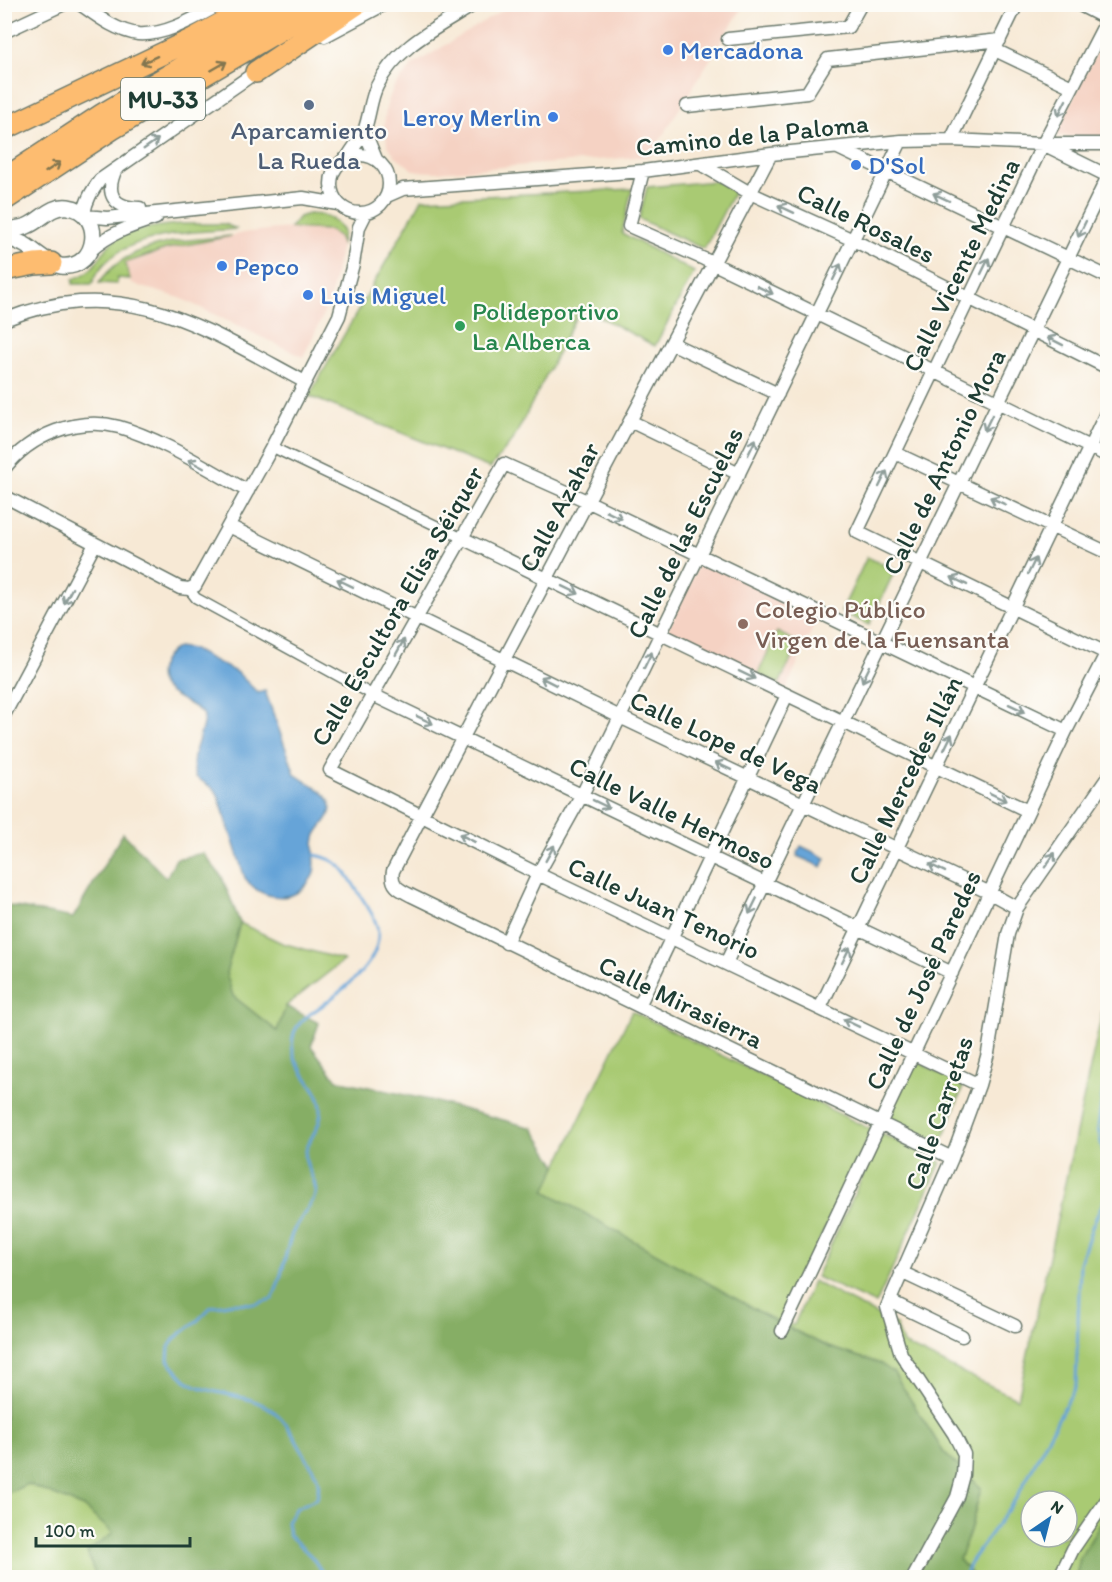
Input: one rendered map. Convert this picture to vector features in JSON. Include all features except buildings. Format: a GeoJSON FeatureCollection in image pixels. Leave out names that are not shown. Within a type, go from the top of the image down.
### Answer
{"type":"FeatureCollection","features":[{"type":"Feature","properties":{"kind":"highway"},"geometry":{"type":"LineString","coordinates":[[4,129],[194,39],[257,4]]}},
{"type":"Feature","properties":{"kind":"highway","name":"MU-33"},"geometry":{"type":"LineString","coordinates":[[4,179],[103,114],[290,4]]}},
{"type":"Feature","properties":{"kind":"highway","name":"MU-33"},"geometry":{"type":"LineString","coordinates":[[4,200],[112,129],[324,4]]}},
{"type":"Feature","properties":{"kind":"highway"},"geometry":{"type":"LineString","coordinates":[[256,72],[357,4]]}},
{"type":"Feature","properties":{"kind":"highway"},"geometry":{"type":"LineString","coordinates":[[4,270],[47,260]]}},
{"type":"Feature","properties":{"kind":"street"},"geometry":{"type":"LineString","coordinates":[[4,32],[64,4]]}},
{"type":"Feature","properties":{"kind":"street"},"geometry":{"type":"LineString","coordinates":[[80,4],[106,22],[137,34],[154,33],[177,26],[221,4]]}},
{"type":"Feature","properties":{"kind":"street"},"geometry":{"type":"LineString","coordinates":[[85,215],[85,204],[90,193],[100,180],[117,168],[256,72],[385,4]]}},
{"type":"Feature","properties":{"kind":"street"},"geometry":{"type":"LineString","coordinates":[[347,158],[364,130],[377,85],[392,63],[411,44],[475,4]]}},
{"type":"Feature","properties":{"kind":"street"},"geometry":{"type":"LineString","coordinates":[[728,39],[848,27],[861,4]]}},
{"type":"Feature","properties":{"kind":"street"},"geometry":{"type":"LineString","coordinates":[[951,140],[1017,4]]}},
{"type":"Feature","properties":{"kind":"street"},"geometry":{"type":"LineString","coordinates":[[1078,4],[1107,19]]}},
{"type":"Feature","properties":{"kind":"street","name":"Calle Vicente Medina"},"geometry":{"type":"LineString","coordinates":[[920,562],[857,532],[1043,144],[1107,19]]}},
{"type":"Feature","properties":{"kind":"street"},"geometry":{"type":"LineString","coordinates":[[687,105],[807,93],[828,59],[998,45],[1072,87]]}},
{"type":"Feature","properties":{"kind":"street"},"geometry":{"type":"LineString","coordinates":[[4,121],[38,112]]}},
{"type":"Feature","properties":{"kind":"street"},"geometry":{"type":"LineString","coordinates":[[364,130],[376,159]]}},
{"type":"Feature","properties":{"kind":"street","name":"Camino de la Paloma"},"geometry":{"type":"LineString","coordinates":[[389,190],[644,171],[771,154],[901,141],[1107,144]]}},
{"type":"Feature","properties":{"kind":"street","name":"Calle de las Escuelas"},"geometry":{"type":"LineString","coordinates":[[506,943],[538,874],[582,795],[901,141]]}},
{"type":"Feature","properties":{"kind":"street"},"geometry":{"type":"LineString","coordinates":[[1043,144],[1107,176]]}},
{"type":"Feature","properties":{"kind":"street"},"geometry":{"type":"LineString","coordinates":[[837,148],[1107,276]]}},
{"type":"Feature","properties":{"kind":"street","name":"Calle Azahar"},"geometry":{"type":"LineString","coordinates":[[393,883],[393,871],[422,815],[771,154]]}},
{"type":"Feature","properties":{"kind":"street"},"geometry":{"type":"LineString","coordinates":[[85,215],[107,218],[303,198],[338,204],[349,212],[366,213],[381,206],[389,190],[383,166],[376,159],[367,155],[356,155],[339,164],[333,171],[331,180],[331,190],[338,204]]}},
{"type":"Feature","properties":{"kind":"street","name":"Calle Rosales"},"geometry":{"type":"LineString","coordinates":[[702,165],[750,193],[853,240],[1107,368]]}},
{"type":"Feature","properties":{"kind":"street"},"geometry":{"type":"LineString","coordinates":[[117,168],[111,180],[110,190],[118,203],[128,208],[183,209]]}},
{"type":"Feature","properties":{"kind":"street"},"geometry":{"type":"LineString","coordinates":[[644,171],[630,226],[713,264],[1107,456]]}},
{"type":"Feature","properties":{"kind":"street","name":"Calle de Antonio Mora"},"geometry":{"type":"LineString","coordinates":[[726,963],[1107,176]]}},
{"type":"Feature","properties":{"kind":"street"},"geometry":{"type":"LineString","coordinates":[[303,198],[331,180]]}},
{"type":"Feature","properties":{"kind":"street"},"geometry":{"type":"LineString","coordinates":[[4,230],[29,225],[57,208],[76,209],[85,215],[92,226],[94,239],[90,251]]}},
{"type":"Feature","properties":{"kind":"street"},"geometry":{"type":"LineString","coordinates":[[4,235],[47,260],[62,266],[73,265],[83,260],[104,239],[124,228],[183,209]]}},
{"type":"Feature","properties":{"kind":"street"},"geometry":{"type":"LineString","coordinates":[[349,212],[357,236]]}},
{"type":"Feature","properties":{"kind":"street"},"geometry":{"type":"LineString","coordinates":[[4,496],[180,588],[189,589],[195,586],[272,447],[339,316],[353,264],[357,236],[366,213]]}},
{"type":"Feature","properties":{"kind":"street"},"geometry":{"type":"LineString","coordinates":[[41,218],[36,227],[35,238],[37,248],[47,260]]}},
{"type":"Feature","properties":{"kind":"street"},"geometry":{"type":"LineString","coordinates":[[4,320],[23,312],[60,303],[119,302],[158,310],[195,325],[305,382]]}},
{"type":"Feature","properties":{"kind":"street"},"geometry":{"type":"LineString","coordinates":[[671,343],[778,394]]}},
{"type":"Feature","properties":{"kind":"street","name":"Calle Mercedes Illán"},"geometry":{"type":"LineString","coordinates":[[820,1008],[1107,409]]}},
{"type":"Feature","properties":{"kind":"street"},"geometry":{"type":"LineString","coordinates":[[630,422],[739,474]]}},
{"type":"Feature","properties":{"kind":"street"},"geometry":{"type":"LineString","coordinates":[[4,469],[25,448],[41,437],[59,430],[67,427],[117,426],[140,434],[248,491]]}},
{"type":"Feature","properties":{"kind":"street"},"geometry":{"type":"LineString","coordinates":[[272,447],[1028,811]]}},
{"type":"Feature","properties":{"kind":"street"},"geometry":{"type":"LineString","coordinates":[[896,453],[1107,553]]}},
{"type":"Feature","properties":{"kind":"street","name":"Calle Escultora Elisa Séiquer"},"geometry":{"type":"LineString","coordinates":[[330,771],[504,464],[587,501]]}},
{"type":"Feature","properties":{"kind":"street"},"geometry":{"type":"LineString","coordinates":[[587,501],[1066,731]]}},
{"type":"Feature","properties":{"kind":"street","name":"Calle Lope de Vega"},"geometry":{"type":"LineString","coordinates":[[229,526],[1017,908]]}},
{"type":"Feature","properties":{"kind":"street"},"geometry":{"type":"LineString","coordinates":[[4,715],[95,544]]}},
{"type":"Feature","properties":{"kind":"street"},"geometry":{"type":"LineString","coordinates":[[920,562],[1107,652]]}},
{"type":"Feature","properties":{"kind":"street"},"geometry":{"type":"LineString","coordinates":[[189,589],[196,598],[373,694]]}},
{"type":"Feature","properties":{"kind":"street","name":"Calle de José Paredes"},"geometry":{"type":"LineString","coordinates":[[782,1331],[1066,731],[1107,652]]}},
{"type":"Feature","properties":{"kind":"street","name":"Calle Valle Hermoso"},"geometry":{"type":"LineString","coordinates":[[373,694],[952,972]]}},
{"type":"Feature","properties":{"kind":"street"},"geometry":{"type":"LineString","coordinates":[[639,1006],[787,695]]}},
{"type":"Feature","properties":{"kind":"street","name":"Calle Juan Tenorio"},"geometry":{"type":"LineString","coordinates":[[330,771],[538,874],[672,936],[979,1085]]}},
{"type":"Feature","properties":{"kind":"street","name":"Calle Carretas"},"geometry":{"type":"LineString","coordinates":[[914,1578],[957,1497],[963,1475],[964,1454],[954,1434],[901,1354],[887,1307],[952,1158],[979,1085],[988,1053],[1008,934],[1017,908],[1107,777]]}},
{"type":"Feature","properties":{"kind":"street","name":"Calle Mirasierra"},"geometry":{"type":"LineString","coordinates":[[393,883],[400,890],[506,943],[952,1158]]}},
{"type":"Feature","properties":{"kind":"street"},"geometry":{"type":"LineString","coordinates":[[901,1272],[1016,1326]]}},
{"type":"Feature","properties":{"kind":"street"},"geometry":{"type":"LineString","coordinates":[[890,1301],[962,1336]]}},
{"type":"Feature","properties":{"kind":"street"},"geometry":{"type":"LineString","coordinates":[[1059,1578],[1073,1549],[1107,1498]]}},
{"type":"Feature","properties":{"kind":"shaded area"},"geometry":{"type":"Polygon","coordinates":[[[511,5],[744,5],[650,156],[435,172],[415,171],[396,157],[387,144],[384,127],[386,107],[393,88],[413,65],[511,5]]]}},
{"type":"Feature","properties":{"kind":"shaded area"},"geometry":{"type":"Polygon","coordinates":[[[1107,31],[1107,136],[1055,136],[1107,31]]]}},
{"type":"Feature","properties":{"kind":"shaded area"},"geometry":{"type":"Polygon","coordinates":[[[290,228],[329,230],[338,236],[341,244],[332,291],[303,357],[180,298],[132,284],[124,263],[166,249],[249,232],[290,228]]]}},
{"type":"Feature","properties":{"kind":"shaded area","name":"Colegio Público Virgen de la Fuensanta"},"geometry":{"type":"Polygon","coordinates":[[[701,560],[818,616],[786,690],[667,632],[701,560]]]}},
{"type":"Feature","properties":{"kind":"green space"},"geometry":{"type":"Polygon","coordinates":[[[717,181],[734,192],[704,249],[639,219],[647,187],[717,181]]]}},
{"type":"Feature","properties":{"kind":"green space","name":"Polideportivo La Alberca"},"geometry":{"type":"Polygon","coordinates":[[[632,189],[622,233],[694,272],[655,346],[581,307],[513,440],[490,468],[309,396],[422,199],[632,189]]]}},
{"type":"Feature","properties":{"kind":"green space"},"geometry":{"type":"Polygon","coordinates":[[[308,214],[324,216],[337,223],[343,232],[341,244],[338,236],[329,230],[290,228],[299,217],[308,214]]]}},
{"type":"Feature","properties":{"kind":"green space"},"geometry":{"type":"Polygon","coordinates":[[[181,224],[224,224],[237,229],[176,234],[134,244],[116,254],[102,267],[92,284],[73,284],[73,279],[92,268],[113,241],[126,233],[145,228],[181,224]]]}},
{"type":"Feature","properties":{"kind":"green space"},"geometry":{"type":"Polygon","coordinates":[[[231,236],[166,249],[125,263],[130,279],[117,278],[117,284],[99,283],[125,258],[141,251],[176,242],[231,236]]]}},
{"type":"Feature","properties":{"kind":"green space"},"geometry":{"type":"Polygon","coordinates":[[[867,557],[895,570],[869,625],[841,612],[867,557]]]}},
{"type":"Feature","properties":{"kind":"green space"},"geometry":{"type":"Polygon","coordinates":[[[777,632],[799,643],[779,684],[758,674],[777,632]]]}},
{"type":"Feature","properties":{"kind":"green space"},"geometry":{"type":"Polygon","coordinates":[[[123,833],[166,878],[176,859],[203,853],[222,877],[240,923],[226,973],[233,996],[277,1031],[286,1006],[319,1023],[311,1046],[337,1080],[429,1100],[533,1128],[557,1166],[545,1191],[779,1323],[828,1347],[881,1364],[894,1373],[944,1453],[981,1488],[970,1531],[959,1559],[974,1578],[96,1577],[87,1552],[113,1533],[83,1507],[28,1484],[5,1494],[5,905],[73,918],[123,833]]]}},
{"type":"Feature","properties":{"kind":"green space"},"geometry":{"type":"Polygon","coordinates":[[[240,923],[282,943],[344,960],[286,1006],[277,1031],[233,996],[226,973],[240,923]]]}},
{"type":"Feature","properties":{"kind":"green space"},"geometry":{"type":"Polygon","coordinates":[[[1107,990],[1107,1513],[1080,1558],[1076,1577],[974,1577],[959,1559],[970,1531],[981,1488],[944,1453],[881,1364],[828,1347],[779,1323],[545,1191],[632,1011],[872,1130],[780,1323],[794,1325],[813,1281],[896,1325],[903,1344],[1018,1399],[1107,990]]]}},
{"type":"Feature","properties":{"kind":"green space"},"geometry":{"type":"Polygon","coordinates":[[[916,1060],[963,1087],[941,1143],[887,1119],[916,1060]]]}},
{"type":"Feature","properties":{"kind":"green space"},"geometry":{"type":"Polygon","coordinates":[[[882,1134],[941,1162],[876,1304],[816,1277],[882,1134]]]}},
{"type":"Feature","properties":{"kind":"green space"},"geometry":{"type":"Polygon","coordinates":[[[28,1484],[83,1507],[114,1533],[87,1552],[96,1577],[5,1578],[5,1494],[28,1484]]]}},
{"type":"Feature","properties":{"kind":"green space"},"geometry":{"type":"Polygon","coordinates":[[[1107,1513],[1107,1577],[1076,1577],[1080,1558],[1107,1513]]]}},
{"type":"Feature","properties":{"kind":"water"},"geometry":{"type":"Polygon","coordinates":[[[178,647],[192,649],[238,673],[258,693],[265,691],[295,774],[324,794],[330,803],[329,816],[315,839],[313,875],[300,891],[292,895],[284,897],[266,894],[251,885],[245,878],[219,798],[215,790],[196,777],[193,761],[204,715],[167,691],[159,678],[165,659],[178,647]]]}},
{"type":"Feature","properties":{"kind":"water"},"geometry":{"type":"Polygon","coordinates":[[[801,846],[826,858],[822,867],[797,856],[801,846]]]}},
{"type":"Feature","properties":{"kind":"waterway"},"geometry":{"type":"LineString","coordinates":[[315,855],[331,860],[347,874],[372,914],[378,931],[376,947],[366,966],[349,984],[302,1021],[294,1033],[292,1044],[294,1055],[315,1090],[321,1108],[320,1121],[305,1157],[315,1184],[315,1195],[292,1234],[279,1283],[272,1299],[255,1304],[233,1303],[211,1307],[175,1338],[169,1347],[168,1360],[190,1383],[260,1403],[287,1425],[318,1480],[317,1498],[295,1509],[287,1522],[289,1535],[312,1557],[326,1578]]}},
{"type":"Feature","properties":{"kind":"waterway"},"geometry":{"type":"LineString","coordinates":[[1108,1009],[1104,1038],[1106,1071],[1098,1128],[1108,1175]]}},
{"type":"Feature","properties":{"kind":"waterway"},"geometry":{"type":"LineString","coordinates":[[964,1578],[970,1562],[1017,1497],[1076,1385],[1080,1263],[1093,1224],[1108,1193]]}},
{"type":"Feature","properties":{"kind":"place","name":"Mercadona"},"geometry":{"type":"Point","coordinates":[668,50]}},
{"type":"Feature","properties":{"kind":"place","name":"Aparcamiento La Rueda"},"geometry":{"type":"Point","coordinates":[309,105]}},
{"type":"Feature","properties":{"kind":"place","name":"Leroy Merlin"},"geometry":{"type":"Point","coordinates":[553,117]}},
{"type":"Feature","properties":{"kind":"place","name":"D'Sol"},"geometry":{"type":"Point","coordinates":[856,165]}},
{"type":"Feature","properties":{"kind":"place","name":"Pepco"},"geometry":{"type":"Point","coordinates":[222,266]}},
{"type":"Feature","properties":{"kind":"place","name":"Luis Miguel"},"geometry":{"type":"Point","coordinates":[308,295]}},
{"type":"Feature","properties":{"kind":"place","name":"Polideportivo La Alberca"},"geometry":{"type":"Point","coordinates":[460,326]}},
{"type":"Feature","properties":{"kind":"place","name":"Colegio Público Virgen de la Fuensanta"},"geometry":{"type":"Point","coordinates":[743,624]}}]}
